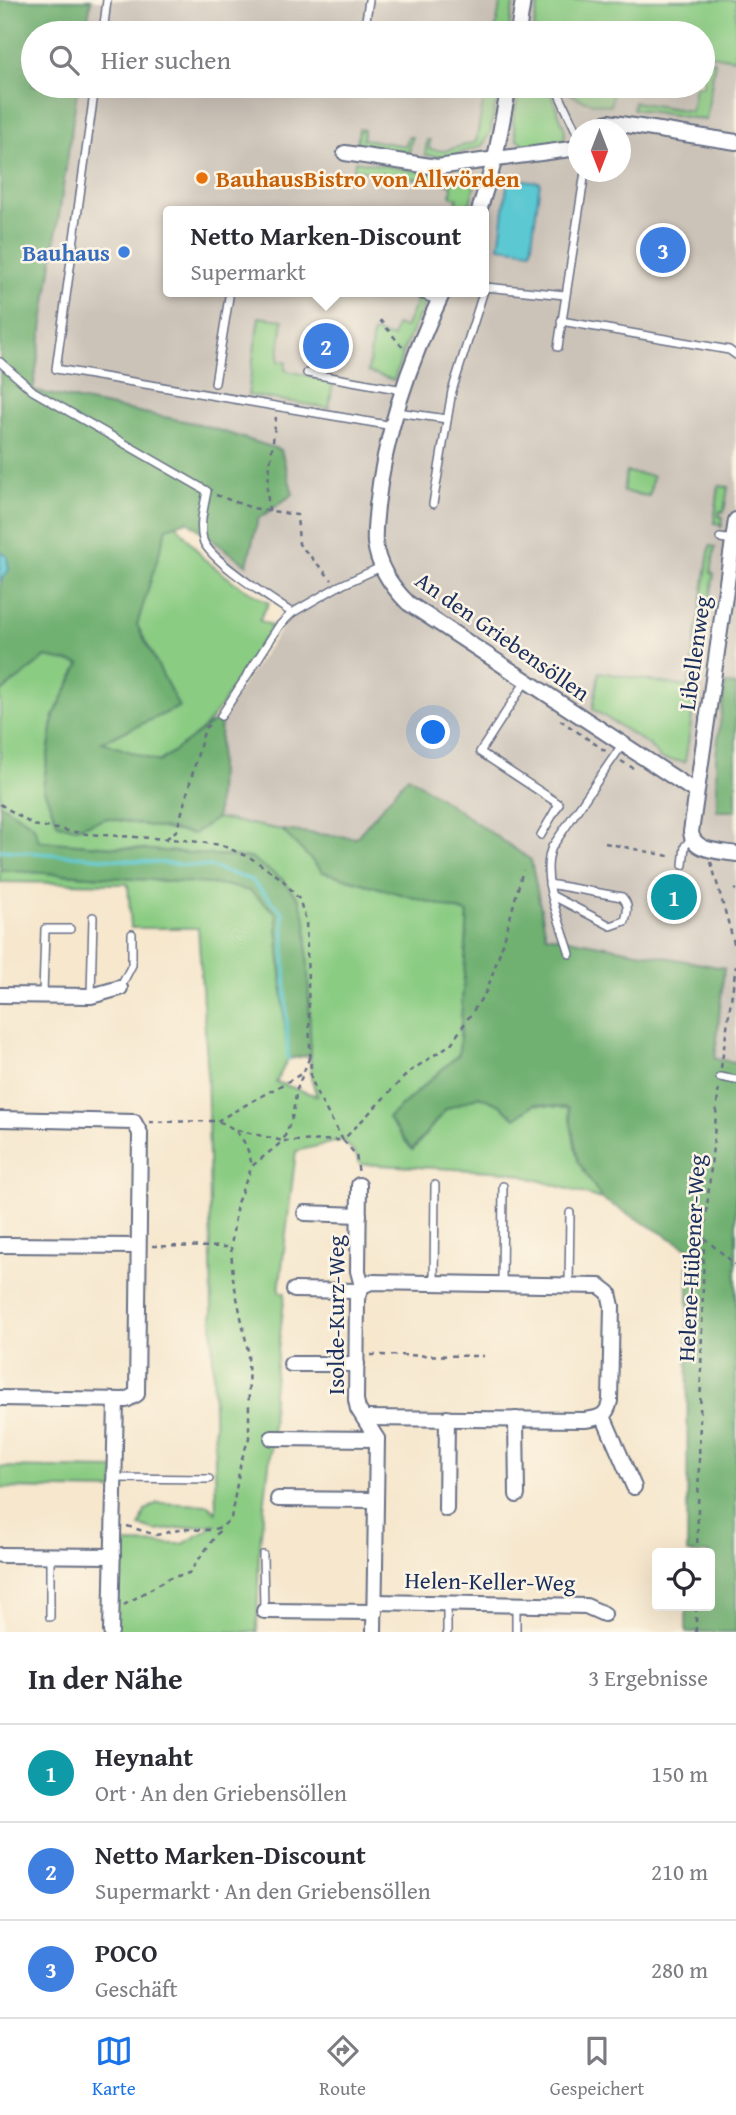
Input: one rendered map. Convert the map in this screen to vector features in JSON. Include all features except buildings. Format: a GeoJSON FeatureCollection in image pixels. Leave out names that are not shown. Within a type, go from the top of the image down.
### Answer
{"type":"FeatureCollection","features":[{"type":"Feature","properties":{"kind":"street"},"geometry":{"type":"LineString","coordinates":[[520,21],[523,0]]}},
{"type":"Feature","properties":{"kind":"street"},"geometry":{"type":"LineString","coordinates":[[480,206],[495,159],[507,98]]}},
{"type":"Feature","properties":{"kind":"street"},"geometry":{"type":"LineString","coordinates":[[631,126],[736,142]]}},
{"type":"Feature","properties":{"kind":"street"},"geometry":{"type":"LineString","coordinates":[[345,153],[437,167],[568,149]]}},
{"type":"Feature","properties":{"kind":"street","name":"An den Griebensöllen"},"geometry":{"type":"LineString","coordinates":[[441,297],[395,419],[379,489],[375,543],[381,567],[396,591],[408,603],[512,665],[526,681],[618,751],[696,792]]}},
{"type":"Feature","properties":{"kind":"street","name":"Libellenweg"},"geometry":{"type":"LineString","coordinates":[[696,792],[726,539],[736,520]]}},
{"type":"Feature","properties":{"kind":"street"},"geometry":{"type":"LineString","coordinates":[[696,792],[691,839],[696,845],[736,854]]}},
{"type":"Feature","properties":{"kind":"street"},"geometry":{"type":"LineString","coordinates":[[0,995],[91,996],[120,988]]}},
{"type":"Feature","properties":{"kind":"street"},"geometry":{"type":"LineString","coordinates":[[0,1119],[134,1122],[140,1133],[137,1394],[126,1400],[0,1398]]}},
{"type":"Feature","properties":{"kind":"street","name":"Isolde-Kurz-Weg"},"geometry":{"type":"LineString","coordinates":[[359,1185],[358,1271],[361,1288],[357,1298],[356,1400],[377,1439]]}},
{"type":"Feature","properties":{"kind":"street"},"geometry":{"type":"LineString","coordinates":[[305,1213],[359,1215]]}},
{"type":"Feature","properties":{"kind":"street"},"geometry":{"type":"LineString","coordinates":[[0,1245],[138,1246]]}},
{"type":"Feature","properties":{"kind":"street"},"geometry":{"type":"LineString","coordinates":[[294,1290],[361,1288],[371,1282],[600,1286],[608,1293],[612,1306],[610,1401],[608,1411],[603,1416],[585,1420],[364,1418]]}},
{"type":"Feature","properties":{"kind":"street"},"geometry":{"type":"LineString","coordinates":[[292,1364],[357,1359]]}},
{"type":"Feature","properties":{"kind":"street"},"geometry":{"type":"LineString","coordinates":[[111,1632],[116,1400]]}},
{"type":"Feature","properties":{"kind":"street"},"geometry":{"type":"LineString","coordinates":[[603,1416],[635,1487]]}},
{"type":"Feature","properties":{"kind":"street"},"geometry":{"type":"LineString","coordinates":[[446,1509],[447,1418]]}},
{"type":"Feature","properties":{"kind":"street"},"geometry":{"type":"LineString","coordinates":[[516,1419],[517,1495]]}},
{"type":"Feature","properties":{"kind":"street"},"geometry":{"type":"LineString","coordinates":[[272,1437],[377,1439],[374,1632]]}},
{"type":"Feature","properties":{"kind":"street"},"geometry":{"type":"LineString","coordinates":[[278,1499],[376,1500]]}},
{"type":"Feature","properties":{"kind":"street"},"geometry":{"type":"LineString","coordinates":[[0,1555],[113,1556]]}},
{"type":"Feature","properties":{"kind":"street","name":"Helen-Keller-Weg"},"geometry":{"type":"LineString","coordinates":[[375,1607],[447,1603],[586,1606],[604,1614]]}},
{"type":"Feature","properties":{"kind":"street"},"geometry":{"type":"LineString","coordinates":[[264,1611],[375,1607]]}},
{"type":"Feature","properties":{"kind":"lane"},"geometry":{"type":"LineString","coordinates":[[104,21],[107,0]]}},
{"type":"Feature","properties":{"kind":"lane"},"geometry":{"type":"LineString","coordinates":[[366,21],[369,0]]}},
{"type":"Feature","properties":{"kind":"lane"},"geometry":{"type":"LineString","coordinates":[[93,98],[56,369],[278,406],[395,419],[447,419]]}},
{"type":"Feature","properties":{"kind":"lane"},"geometry":{"type":"LineString","coordinates":[[561,98],[571,119]]}},
{"type":"Feature","properties":{"kind":"lane"},"geometry":{"type":"LineString","coordinates":[[558,347],[583,182]]}},
{"type":"Feature","properties":{"kind":"lane"},"geometry":{"type":"LineString","coordinates":[[489,287],[565,295]]}},
{"type":"Feature","properties":{"kind":"lane"},"geometry":{"type":"LineString","coordinates":[[215,383],[229,297]]}},
{"type":"Feature","properties":{"kind":"lane"},"geometry":{"type":"LineString","coordinates":[[433,504],[452,391],[482,297]]}},
{"type":"Feature","properties":{"kind":"lane"},"geometry":{"type":"LineString","coordinates":[[561,321],[730,350],[736,355]]}},
{"type":"Feature","properties":{"kind":"lane"},"geometry":{"type":"LineString","coordinates":[[0,362],[33,391],[206,491],[202,521],[204,543],[222,563],[292,613]]}},
{"type":"Feature","properties":{"kind":"lane"},"geometry":{"type":"LineString","coordinates":[[307,373],[404,391]]}},
{"type":"Feature","properties":{"kind":"lane"},"geometry":{"type":"LineString","coordinates":[[221,716],[279,626],[292,613],[337,587],[381,567]]}},
{"type":"Feature","properties":{"kind":"lane"},"geometry":{"type":"LineString","coordinates":[[526,681],[480,752],[559,804],[541,835]]}},
{"type":"Feature","properties":{"kind":"lane"},"geometry":{"type":"LineString","coordinates":[[570,954],[546,876],[548,856],[552,846],[618,751]]}},
{"type":"Feature","properties":{"kind":"lane"},"geometry":{"type":"LineString","coordinates":[[683,862],[685,846],[691,839]]}},
{"type":"Feature","properties":{"kind":"lane"},"geometry":{"type":"LineString","coordinates":[[549,884],[622,897],[628,911],[625,921],[611,926],[553,896]]}},
{"type":"Feature","properties":{"kind":"lane"},"geometry":{"type":"LineString","coordinates":[[91,996],[93,917]]}},
{"type":"Feature","properties":{"kind":"lane"},"geometry":{"type":"LineString","coordinates":[[43,995],[45,929],[70,929]]}},
{"type":"Feature","properties":{"kind":"lane"},"geometry":{"type":"LineString","coordinates":[[120,988],[132,965],[132,934]]}},
{"type":"Feature","properties":{"kind":"lane"},"geometry":{"type":"LineString","coordinates":[[720,1077],[736,1080]]}},
{"type":"Feature","properties":{"kind":"lane"},"geometry":{"type":"LineString","coordinates":[[434,1283],[435,1185]]}},
{"type":"Feature","properties":{"kind":"lane"},"geometry":{"type":"LineString","coordinates":[[502,1285],[503,1186]]}},
{"type":"Feature","properties":{"kind":"lane"},"geometry":{"type":"LineString","coordinates":[[569,1286],[570,1213]]}},
{"type":"Feature","properties":{"kind":"lane"},"geometry":{"type":"LineString","coordinates":[[114,1478],[209,1479]]}},
{"type":"Feature","properties":{"kind":"lane"},"geometry":{"type":"LineString","coordinates":[[263,1555],[264,1611]]}},
{"type":"Feature","properties":{"kind":"lane"},"geometry":{"type":"LineString","coordinates":[[50,1556],[50,1617]]}},
{"type":"Feature","properties":{"kind":"lane"},"geometry":{"type":"LineString","coordinates":[[447,1603],[447,1632]]}},
{"type":"Feature","properties":{"kind":"lane"},"geometry":{"type":"LineString","coordinates":[[516,1604],[516,1632]]}},
{"type":"Feature","properties":{"kind":"path"},"geometry":{"type":"LineString","coordinates":[[380,320],[404,349]]}},
{"type":"Feature","properties":{"kind":"path"},"geometry":{"type":"LineString","coordinates":[[269,511],[267,490],[278,406]]}},
{"type":"Feature","properties":{"kind":"path"},"geometry":{"type":"LineString","coordinates":[[206,491],[252,508],[297,515],[299,544],[337,587]]}},
{"type":"Feature","properties":{"kind":"path"},"geometry":{"type":"LineString","coordinates":[[551,714],[618,751],[631,767],[643,769]]}},
{"type":"Feature","properties":{"kind":"path"},"geometry":{"type":"LineString","coordinates":[[166,839],[177,830],[205,728],[221,716]]}},
{"type":"Feature","properties":{"kind":"path"},"geometry":{"type":"LineString","coordinates":[[0,804],[33,825],[87,834],[221,845],[251,858],[282,879],[299,900],[306,920],[312,1077],[318,1096],[343,1140],[356,1155],[359,1185]]}},
{"type":"Feature","properties":{"kind":"path"},"geometry":{"type":"LineString","coordinates":[[177,830],[184,840]]}},
{"type":"Feature","properties":{"kind":"path"},"geometry":{"type":"LineString","coordinates":[[605,843],[683,862]]}},
{"type":"Feature","properties":{"kind":"path"},"geometry":{"type":"LineString","coordinates":[[707,848],[736,950]]}},
{"type":"Feature","properties":{"kind":"path"},"geometry":{"type":"LineString","coordinates":[[134,1122],[218,1121],[237,1130],[283,1141],[343,1140],[409,1072],[451,1044],[487,990],[505,940],[523,870]]}},
{"type":"Feature","properties":{"kind":"path","name":"Helene-Hübener-Weg"},"geometry":{"type":"LineString","coordinates":[[697,1548],[704,1238],[720,1077],[736,966]]}},
{"type":"Feature","properties":{"kind":"path"},"geometry":{"type":"LineString","coordinates":[[124,1605],[169,1578],[189,1573],[231,1518],[248,1437],[248,1351],[233,1278],[231,1247],[237,1203],[252,1166],[283,1141],[311,1055]]}},
{"type":"Feature","properties":{"kind":"path"},"geometry":{"type":"LineString","coordinates":[[218,1121],[304,1073]]}},
{"type":"Feature","properties":{"kind":"path"},"geometry":{"type":"LineString","coordinates":[[237,1130],[249,1153],[252,1166]]}},
{"type":"Feature","properties":{"kind":"path"},"geometry":{"type":"LineString","coordinates":[[704,1238],[736,1265]]}},
{"type":"Feature","properties":{"kind":"path"},"geometry":{"type":"LineString","coordinates":[[138,1246],[231,1247]]}},
{"type":"Feature","properties":{"kind":"path"},"geometry":{"type":"LineString","coordinates":[[357,1359],[484,1356]]}},
{"type":"Feature","properties":{"kind":"path"},"geometry":{"type":"LineString","coordinates":[[113,1522],[156,1535],[183,1528],[209,1530],[222,1527]]}},
{"type":"Feature","properties":{"kind":"path"},"geometry":{"type":"LineString","coordinates":[[696,1611],[696,1632]]}},
{"type":"Feature","properties":{"kind":"shaded area"},"geometry":{"type":"Polygon","coordinates":[[[91,0],[640,0],[736,16],[736,1062],[715,1059],[723,968],[546,935],[531,860],[408,777],[356,838],[282,830],[217,818],[221,716],[292,613],[222,563],[204,543],[202,521],[33,391],[76,98],[715,98],[715,21],[88,21],[91,0]]]}},
{"type":"Feature","properties":{"kind":"green space"},"geometry":{"type":"Polygon","coordinates":[[[0,0],[91,0],[88,21],[21,21],[21,98],[76,98],[33,391],[199,424],[281,450],[293,494],[258,519],[247,565],[187,521],[167,528],[137,625],[179,707],[102,742],[159,762],[221,716],[217,818],[193,834],[107,818],[76,828],[58,824],[43,788],[54,715],[80,664],[46,657],[0,693],[0,0]]]}},
{"type":"Feature","properties":{"kind":"green space"},"geometry":{"type":"Polygon","coordinates":[[[501,0],[514,0],[510,21],[497,21],[501,0]]]}},
{"type":"Feature","properties":{"kind":"green space"},"geometry":{"type":"Polygon","coordinates":[[[539,0],[736,0],[736,59],[715,56],[715,21],[535,21],[539,0]]]}},
{"type":"Feature","properties":{"kind":"green space"},"geometry":{"type":"Polygon","coordinates":[[[484,98],[497,98],[490,133],[482,146],[448,157],[425,155],[427,140],[430,140],[429,149],[444,151],[476,142],[484,98]]]}},
{"type":"Feature","properties":{"kind":"green space"},"geometry":{"type":"Polygon","coordinates":[[[518,98],[553,98],[565,130],[564,141],[527,145],[517,140],[513,121],[518,98]]]}},
{"type":"Feature","properties":{"kind":"green space"},"geometry":{"type":"Polygon","coordinates":[[[578,98],[612,98],[611,106],[578,98]]]}},
{"type":"Feature","properties":{"kind":"green space"},"geometry":{"type":"Polygon","coordinates":[[[693,98],[709,98],[706,120],[633,109],[634,102],[691,111],[693,98]]]}},
{"type":"Feature","properties":{"kind":"green space"},"geometry":{"type":"Polygon","coordinates":[[[359,129],[364,130],[363,139],[406,146],[408,137],[412,137],[409,153],[357,144],[359,129]]]}},
{"type":"Feature","properties":{"kind":"green space"},"geometry":{"type":"Polygon","coordinates":[[[355,161],[441,175],[471,177],[475,184],[469,206],[455,206],[458,199],[451,196],[452,184],[358,170],[356,179],[353,178],[355,161]]]}},
{"type":"Feature","properties":{"kind":"green space"},"geometry":{"type":"Polygon","coordinates":[[[419,297],[427,297],[394,380],[368,372],[373,332],[393,338],[396,325],[405,328],[419,297]]]}},
{"type":"Feature","properties":{"kind":"green space"},"geometry":{"type":"Polygon","coordinates":[[[259,317],[283,320],[278,361],[286,362],[285,370],[333,382],[329,408],[248,395],[259,317]]]}},
{"type":"Feature","properties":{"kind":"green space"},"geometry":{"type":"Polygon","coordinates":[[[626,472],[653,476],[649,496],[623,492],[626,472]]]}},
{"type":"Feature","properties":{"kind":"green space"},"geometry":{"type":"Polygon","coordinates":[[[719,486],[728,487],[724,512],[720,511],[719,516],[723,517],[721,528],[720,524],[714,523],[719,486]]]}},
{"type":"Feature","properties":{"kind":"green space"},"geometry":{"type":"Polygon","coordinates":[[[176,524],[204,559],[234,582],[269,603],[259,620],[272,626],[217,712],[200,732],[159,762],[101,742],[179,707],[137,625],[164,534],[167,528],[176,524]]]}},
{"type":"Feature","properties":{"kind":"green space"},"geometry":{"type":"Polygon","coordinates":[[[710,546],[715,547],[711,573],[714,574],[685,762],[661,759],[649,745],[593,709],[599,672],[688,687],[710,546]]]}},
{"type":"Feature","properties":{"kind":"green space"},"geometry":{"type":"Polygon","coordinates":[[[46,657],[80,663],[54,715],[43,787],[58,824],[76,828],[107,818],[193,834],[217,818],[282,830],[324,872],[468,913],[459,1054],[388,1118],[413,1150],[446,1109],[479,1096],[500,1105],[515,1118],[534,1104],[568,1108],[578,1160],[602,1199],[510,1172],[360,1164],[343,1140],[296,1151],[279,1292],[285,1293],[259,1552],[257,1632],[111,1632],[113,1543],[183,1544],[217,1524],[156,1531],[140,1526],[145,1511],[157,1503],[208,1505],[216,1512],[207,1061],[198,928],[131,928],[128,884],[0,882],[0,870],[225,885],[250,891],[276,913],[288,1059],[276,1082],[317,1096],[311,1077],[306,920],[251,858],[39,841],[33,825],[0,804],[0,693],[46,657]]]}},
{"type":"Feature","properties":{"kind":"green space"},"geometry":{"type":"Polygon","coordinates":[[[725,684],[736,685],[736,811],[717,811],[716,756],[725,684]]]}},
{"type":"Feature","properties":{"kind":"green space"},"geometry":{"type":"Polygon","coordinates":[[[408,776],[531,860],[546,935],[724,968],[715,1059],[736,1062],[736,1632],[686,1632],[686,1611],[715,1611],[715,1548],[687,1548],[688,1248],[602,1199],[578,1161],[568,1108],[534,1104],[516,1118],[500,1105],[479,1096],[446,1109],[412,1150],[388,1118],[459,1054],[468,913],[323,872],[282,830],[356,838],[408,776]]]}},
{"type":"Feature","properties":{"kind":"green space"},"geometry":{"type":"Polygon","coordinates":[[[0,804],[33,825],[39,841],[251,858],[282,879],[299,899],[306,920],[311,1055],[288,1059],[276,913],[250,891],[225,885],[0,870],[0,804]]]}},
{"type":"Feature","properties":{"kind":"green space"},"geometry":{"type":"Polygon","coordinates":[[[0,1467],[115,1469],[114,1490],[0,1488],[0,1467]]]}},
{"type":"Feature","properties":{"kind":"water"},"geometry":{"type":"Polygon","coordinates":[[[508,178],[540,182],[531,251],[499,247],[508,178]]]}},
{"type":"Feature","properties":{"kind":"water"},"geometry":{"type":"Polygon","coordinates":[[[0,551],[7,556],[9,570],[0,582],[0,551]]]}},
{"type":"Feature","properties":{"kind":"waterway"},"geometry":{"type":"LineString","coordinates":[[0,850],[212,867],[251,880],[283,913],[288,1059]]}},
{"type":"Feature","properties":{"kind":"place","name":"BauhausBistro von Allwörden"},"geometry":{"type":"Point","coordinates":[202,178]}},
{"type":"Feature","properties":{"kind":"place","name":"POCO"},"geometry":{"type":"Point","coordinates":[663,250]}},
{"type":"Feature","properties":{"kind":"place","name":"Bauhaus"},"geometry":{"type":"Point","coordinates":[124,252]}},
{"type":"Feature","properties":{"kind":"place","name":"Netto Marken-Discount"},"geometry":{"type":"Point","coordinates":[326,346]}},
{"type":"Feature","properties":{"kind":"place","name":"Heynaht"},"geometry":{"type":"Point","coordinates":[674,897]}}]}
